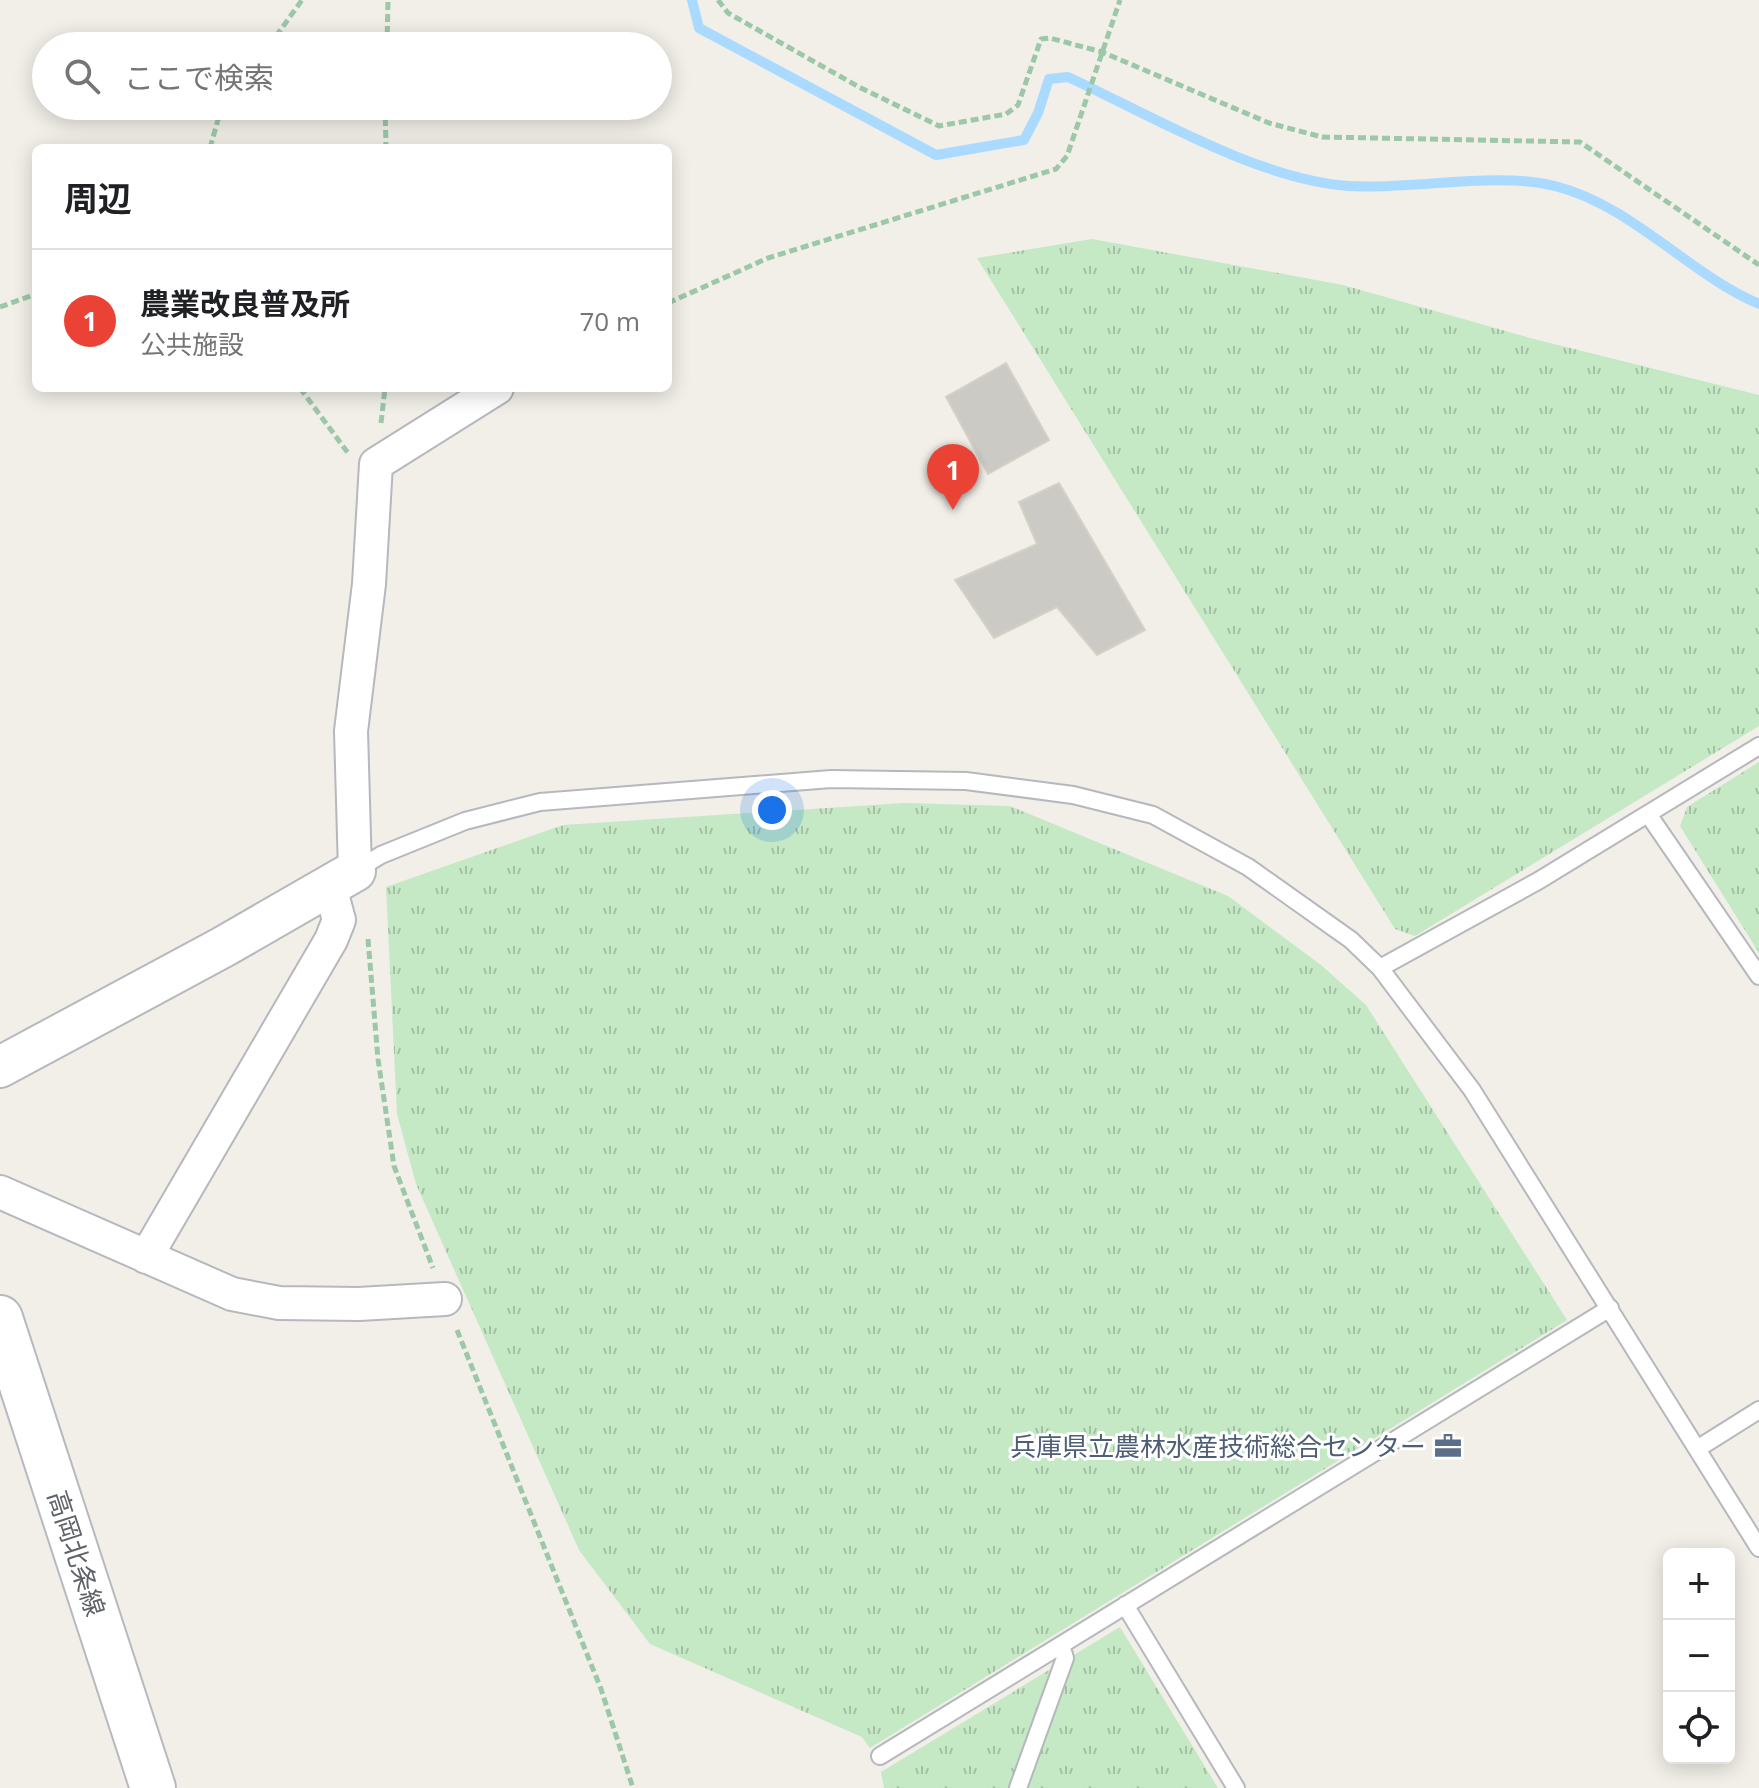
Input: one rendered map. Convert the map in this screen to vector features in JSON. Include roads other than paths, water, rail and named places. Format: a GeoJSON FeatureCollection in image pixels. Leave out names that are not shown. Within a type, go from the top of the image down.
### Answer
{"type":"FeatureCollection","features":[{"type":"Feature","properties":{"kind":"main road","name":"高岡北条線"},"geometry":{"type":"LineString","coordinates":[[0,1318],[153,1788]]}},
{"type":"Feature","properties":{"kind":"street"},"geometry":{"type":"LineString","coordinates":[[146,1257],[331,940],[339,920],[351,731],[369,584],[376,464],[491,392]]}},
{"type":"Feature","properties":{"kind":"street"},"geometry":{"type":"LineString","coordinates":[[0,1067],[342,879]]}},
{"type":"Feature","properties":{"kind":"street"},"geometry":{"type":"LineString","coordinates":[[0,1192],[232,1294],[279,1303],[359,1304],[445,1299]]}},
{"type":"Feature","properties":{"kind":"lane"},"geometry":{"type":"LineString","coordinates":[[1380,968],[1538,881],[1759,746]]}},
{"type":"Feature","properties":{"kind":"lane"},"geometry":{"type":"LineString","coordinates":[[342,879],[381,855],[465,821],[540,802],[831,779],[966,781],[1073,795],[1153,815],[1248,867],[1351,940],[1380,968],[1472,1090],[1759,1548]]}},
{"type":"Feature","properties":{"kind":"lane"},"geometry":{"type":"LineString","coordinates":[[1648,814],[1759,976]]}},
{"type":"Feature","properties":{"kind":"lane"},"geometry":{"type":"LineString","coordinates":[[880,1756],[1610,1308]]}},
{"type":"Feature","properties":{"kind":"lane"},"geometry":{"type":"LineString","coordinates":[[1697,1449],[1759,1410]]}},
{"type":"Feature","properties":{"kind":"lane"},"geometry":{"type":"LineString","coordinates":[[1125,1605],[1236,1788]]}},
{"type":"Feature","properties":{"kind":"lane"},"geometry":{"type":"LineString","coordinates":[[1018,1788],[1065,1658],[1061,1645]]}},
{"type":"Feature","properties":{"kind":"waterway"},"geometry":{"type":"LineString","coordinates":[[692,0],[699,28],[936,155],[1024,140],[1038,113],[1049,79],[1068,77],[1206,144],[1279,172],[1314,181],[1374,187],[1507,180],[1555,186],[1610,209],[1733,291],[1759,304]]}},
{"type":"Feature","properties":{"kind":"place","name":"農業改良普及所"},"geometry":{"type":"Point","coordinates":[953,510]}},
{"type":"Feature","properties":{"kind":"place","name":"兵庫県立農林水産技術総合センター"},"geometry":{"type":"Point","coordinates":[1448,1446]}}]}
